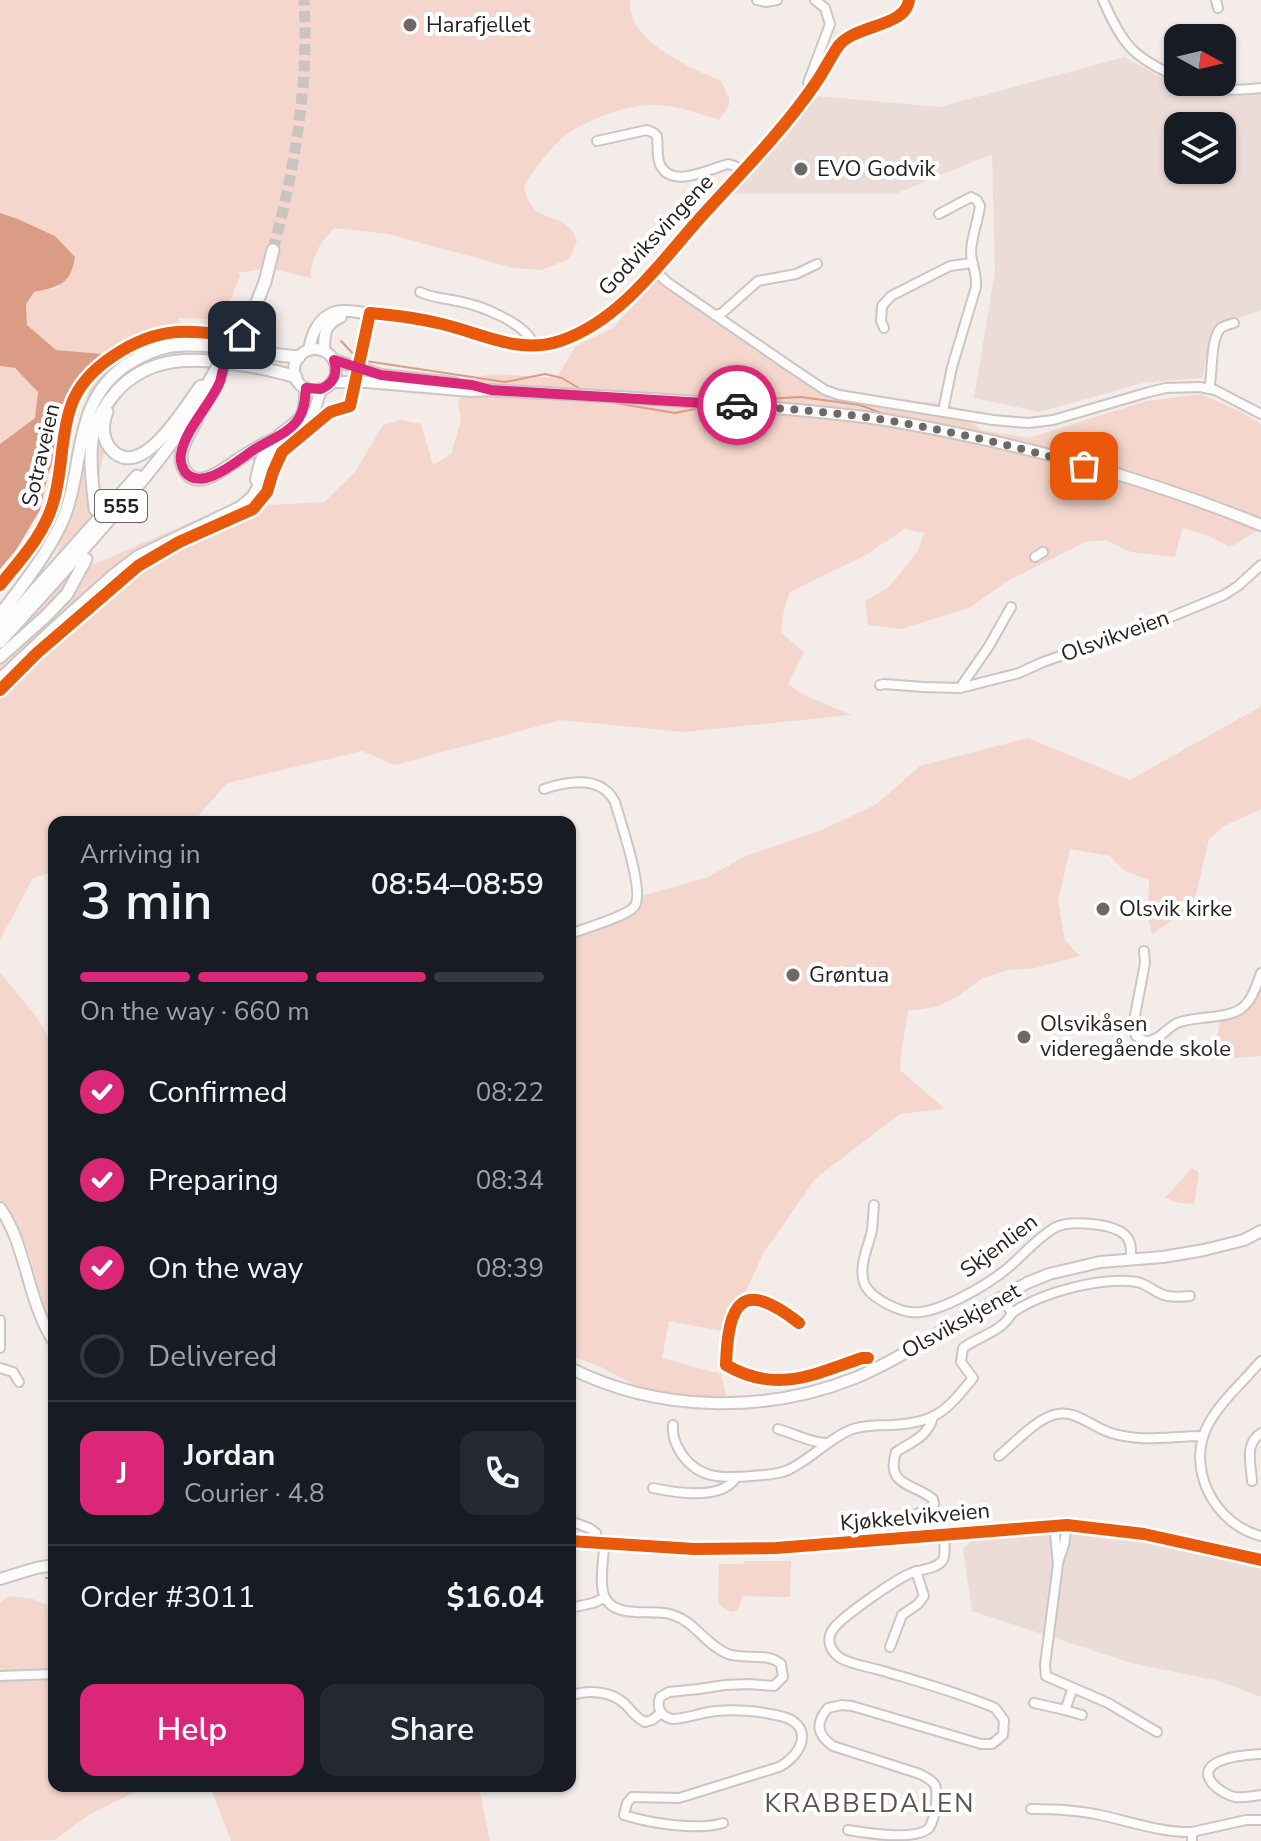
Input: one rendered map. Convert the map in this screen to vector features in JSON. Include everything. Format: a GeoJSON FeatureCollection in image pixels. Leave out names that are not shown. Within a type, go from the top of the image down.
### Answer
{"type":"FeatureCollection","features":[{"type":"Feature","properties":{"kind":"highway","name":"555"},"geometry":{"type":"LineString","coordinates":[[0,629],[123,504],[222,371],[249,316],[273,250]]}},
{"type":"Feature","properties":{"kind":"highway","name":"555"},"geometry":{"type":"LineString","coordinates":[[249,316],[208,384],[200,387],[187,418],[181,459],[186,473],[199,479],[213,476],[273,440]]}},
{"type":"Feature","properties":{"kind":"highway","name":"555"},"geometry":{"type":"LineString","coordinates":[[0,615],[61,524],[88,414],[100,390],[121,369],[159,349],[185,345],[304,353]]}},
{"type":"Feature","properties":{"kind":"highway","name":"555"},"geometry":{"type":"LineString","coordinates":[[95,509],[91,461],[92,442],[100,413],[132,377],[165,362],[186,359],[241,364],[296,377]]}},
{"type":"Feature","properties":{"kind":"highway","name":"555"},"geometry":{"type":"LineString","coordinates":[[118,390],[104,426],[106,440],[117,455],[129,458],[147,452],[187,418]]}},
{"type":"Feature","properties":{"kind":"highway"},"geometry":{"type":"LineString","coordinates":[[0,657],[67,594],[86,559]]}},
{"type":"Feature","properties":{"kind":"highway","name":"555"},"geometry":{"type":"LineString","coordinates":[[0,642],[44,586]]}},
{"type":"Feature","properties":{"kind":"main road","name":"Godviksvingene"},"geometry":{"type":"LineString","coordinates":[[304,353],[323,318],[339,311],[415,318],[515,345],[558,342],[592,325],[627,299],[741,173],[810,90],[843,40],[899,16],[908,8],[909,0]]}},
{"type":"Feature","properties":{"kind":"main road"},"geometry":{"type":"LineString","coordinates":[[324,351],[324,337],[329,324],[358,313]]}},
{"type":"Feature","properties":{"kind":"main road"},"geometry":{"type":"LineString","coordinates":[[491,390],[381,375],[334,360],[317,349],[304,353],[295,367],[296,377],[306,388],[321,389],[332,382],[367,382],[471,391],[694,401],[885,420],[1031,451],[1111,473],[1221,508],[1261,525]]}},
{"type":"Feature","properties":{"kind":"main road"},"geometry":{"type":"LineString","coordinates":[[332,382],[336,369],[334,360]]}},
{"type":"Feature","properties":{"kind":"main road"},"geometry":{"type":"LineString","coordinates":[[258,496],[262,455],[273,440],[300,417],[306,388]]}},
{"type":"Feature","properties":{"kind":"main road"},"geometry":{"type":"LineString","coordinates":[[0,679],[129,563],[258,496],[269,461],[307,423],[321,389]]}},
{"type":"Feature","properties":{"kind":"main road"},"geometry":{"type":"LineString","coordinates":[[0,1208],[12,1227],[35,1305],[48,1332]]}},
{"type":"Feature","properties":{"kind":"main road","name":"Olsvikskjenet"},"geometry":{"type":"LineString","coordinates":[[576,1370],[609,1384],[660,1398],[729,1404],[786,1398],[838,1384],[882,1366],[1027,1283],[1057,1271],[1100,1262],[1175,1256],[1244,1240],[1261,1231]]}},
{"type":"Feature","properties":{"kind":"main road","name":"Kjøkkelvikveien"},"geometry":{"type":"LineString","coordinates":[[576,1542],[694,1549],[776,1548],[1067,1525],[1144,1534],[1261,1560]]}},
{"type":"Feature","properties":{"kind":"main road"},"geometry":{"type":"LineString","coordinates":[[1,1576],[48,1566]]}},
{"type":"Feature","properties":{"kind":"street"},"geometry":{"type":"LineString","coordinates":[[757,0],[777,0]]}},
{"type":"Feature","properties":{"kind":"street","name":"Godviksvingene"},"geometry":{"type":"LineString","coordinates":[[810,90],[808,83],[830,24],[825,8],[815,0]]}},
{"type":"Feature","properties":{"kind":"street"},"geometry":{"type":"LineString","coordinates":[[1103,0],[1129,47],[1151,66],[1164,71]]}},
{"type":"Feature","properties":{"kind":"street"},"geometry":{"type":"LineString","coordinates":[[1236,89],[1261,88]]}},
{"type":"Feature","properties":{"kind":"street","name":"Godviksvingene"},"geometry":{"type":"LineString","coordinates":[[597,141],[647,130],[657,136],[661,166],[674,176],[685,177],[728,164],[741,173]]}},
{"type":"Feature","properties":{"kind":"street"},"geometry":{"type":"LineString","coordinates":[[939,214],[971,197],[979,203],[971,249],[976,287],[952,367],[943,411]]}},
{"type":"Feature","properties":{"kind":"street"},"geometry":{"type":"LineString","coordinates":[[884,328],[882,306],[891,296],[950,266],[971,263]]}},
{"type":"Feature","properties":{"kind":"street"},"geometry":{"type":"LineString","coordinates":[[715,315],[722,313],[758,281],[796,274],[817,264]]}},
{"type":"Feature","properties":{"kind":"street"},"geometry":{"type":"LineString","coordinates":[[654,270],[825,390],[839,395],[1028,423],[1053,420],[1166,388],[1200,387],[1261,414]]}},
{"type":"Feature","properties":{"kind":"street"},"geometry":{"type":"LineString","coordinates":[[420,292],[479,307],[522,330],[534,345]]}},
{"type":"Feature","properties":{"kind":"street"},"geometry":{"type":"LineString","coordinates":[[1209,389],[1219,330],[1234,323]]}},
{"type":"Feature","properties":{"kind":"street","name":"Olsvikveien"},"geometry":{"type":"LineString","coordinates":[[880,685],[960,688],[1019,673],[1224,595],[1261,565]]}},
{"type":"Feature","properties":{"kind":"street"},"geometry":{"type":"LineString","coordinates":[[960,688],[1011,607]]}},
{"type":"Feature","properties":{"kind":"street"},"geometry":{"type":"LineString","coordinates":[[544,789],[577,781],[592,784],[611,794],[637,883],[636,905],[627,912],[576,932]]}},
{"type":"Feature","properties":{"kind":"street"},"geometry":{"type":"LineString","coordinates":[[1144,951],[1145,963],[1133,1026],[1136,1036],[1145,1041],[1158,1038],[1179,1023],[1241,1010],[1252,997],[1261,973]]}},
{"type":"Feature","properties":{"kind":"street","name":"Skjenlien"},"geometry":{"type":"LineString","coordinates":[[874,1205],[862,1274],[864,1284],[867,1290],[887,1303],[910,1312],[931,1310],[967,1295],[1007,1269],[1035,1242],[1057,1227],[1081,1224],[1113,1228],[1128,1238],[1131,1259]]}},
{"type":"Feature","properties":{"kind":"street"},"geometry":{"type":"LineString","coordinates":[[673,1425],[675,1441],[683,1457],[691,1466],[709,1475],[735,1479],[773,1475],[789,1470],[852,1429],[917,1423],[945,1410],[973,1378],[961,1362],[963,1348],[1002,1327],[1012,1313],[1041,1297],[1066,1289],[1130,1281],[1142,1283],[1161,1295],[1190,1296]]}},
{"type":"Feature","properties":{"kind":"street"},"geometry":{"type":"LineString","coordinates":[[1002,1298],[1012,1313]]}},
{"type":"Feature","properties":{"kind":"street"},"geometry":{"type":"LineString","coordinates":[[0,1320],[0,1348]]}},
{"type":"Feature","properties":{"kind":"street"},"geometry":{"type":"LineString","coordinates":[[1261,1361],[1209,1422],[1203,1436],[1201,1467],[1205,1485],[1226,1518],[1244,1530],[1261,1536]]}},
{"type":"Feature","properties":{"kind":"street"},"geometry":{"type":"LineString","coordinates":[[0,1368],[13,1372],[19,1382]]}},
{"type":"Feature","properties":{"kind":"street"},"geometry":{"type":"LineString","coordinates":[[999,1456],[1043,1419],[1059,1414],[1079,1416],[1111,1433],[1139,1438],[1156,1440],[1203,1436]]}},
{"type":"Feature","properties":{"kind":"street","name":"Kjøkkelvikveien"},"geometry":{"type":"LineString","coordinates":[[847,1543],[851,1534],[894,1524],[934,1504],[927,1494],[900,1481],[894,1474],[893,1464],[896,1452],[923,1435],[933,1417]]}},
{"type":"Feature","properties":{"kind":"street"},"geometry":{"type":"LineString","coordinates":[[778,1429],[827,1443]]}},
{"type":"Feature","properties":{"kind":"street"},"geometry":{"type":"LineString","coordinates":[[1252,1481],[1249,1451],[1252,1441],[1261,1433]]}},
{"type":"Feature","properties":{"kind":"street"},"geometry":{"type":"LineString","coordinates":[[653,1488],[694,1494],[726,1488],[735,1479]]}},
{"type":"Feature","properties":{"kind":"street"},"geometry":{"type":"LineString","coordinates":[[576,1523],[596,1533]]}},
{"type":"Feature","properties":{"kind":"street"},"geometry":{"type":"LineString","coordinates":[[1054,1525],[1058,1564]]}},
{"type":"Feature","properties":{"kind":"street"},"geometry":{"type":"LineString","coordinates":[[1067,1525],[1058,1564],[1045,1673],[1049,1679],[1108,1703],[1157,1732]]}},
{"type":"Feature","properties":{"kind":"street"},"geometry":{"type":"LineString","coordinates":[[848,1830],[884,1835],[919,1834],[933,1820],[937,1790],[932,1780],[920,1774],[833,1746],[824,1740],[820,1720],[828,1708],[852,1706],[981,1744],[992,1744],[1003,1735],[1004,1720],[995,1708],[843,1660],[831,1649],[829,1639],[836,1625],[901,1578],[935,1567],[942,1560],[944,1536]]}},
{"type":"Feature","properties":{"kind":"street"},"geometry":{"type":"LineString","coordinates":[[604,1544],[604,1598],[607,1603],[618,1610],[674,1615],[727,1653],[772,1658],[781,1664],[783,1677],[774,1686],[738,1684],[666,1692],[660,1697],[658,1703],[665,1718],[722,1710],[790,1719],[799,1728],[802,1743],[798,1752],[779,1767],[679,1798],[632,1797],[624,1815],[702,1827],[723,1823]]}},
{"type":"Feature","properties":{"kind":"street"},"geometry":{"type":"LineString","coordinates":[[890,1647],[902,1615],[922,1601],[924,1596],[916,1571]]}},
{"type":"Feature","properties":{"kind":"street"},"geometry":{"type":"LineString","coordinates":[[576,1607],[604,1598]]}},
{"type":"Feature","properties":{"kind":"street"},"geometry":{"type":"LineString","coordinates":[[0,1676],[48,1674]]}},
{"type":"Feature","properties":{"kind":"street"},"geometry":{"type":"LineString","coordinates":[[1065,1710],[1073,1688]]}},
{"type":"Feature","properties":{"kind":"street"},"geometry":{"type":"LineString","coordinates":[[576,1693],[602,1693],[621,1701],[645,1722],[661,1713]]}},
{"type":"Feature","properties":{"kind":"street"},"geometry":{"type":"LineString","coordinates":[[1034,1703],[1082,1715]]}},
{"type":"Feature","properties":{"kind":"street"},"geometry":{"type":"LineString","coordinates":[[1261,1754],[1214,1763],[1209,1771],[1211,1783],[1223,1793],[1243,1798],[1261,1795]]}},
{"type":"Feature","properties":{"kind":"street"},"geometry":{"type":"LineString","coordinates":[[1031,1809],[1096,1814],[1192,1836],[1246,1820],[1261,1820]]}},
{"type":"Feature","properties":{"kind":"shaded area"},"geometry":{"type":"Polygon","coordinates":[[[0,0],[630,0],[631,15],[649,40],[662,51],[721,81],[729,105],[719,120],[677,107],[640,106],[590,121],[559,141],[524,186],[532,206],[565,224],[577,242],[569,259],[541,270],[514,268],[388,234],[335,228],[317,250],[311,278],[269,268],[237,273],[240,275],[223,320],[178,318],[196,348],[145,363],[114,408],[95,494],[88,567],[239,501],[270,505],[324,502],[355,472],[383,425],[401,420],[421,424],[433,465],[451,454],[461,420],[458,402],[476,379],[492,375],[556,378],[576,346],[613,328],[657,280],[799,371],[828,394],[948,404],[981,430],[1028,438],[1147,401],[1201,394],[1261,424],[1261,528],[1230,547],[1209,536],[1182,528],[1175,557],[1131,552],[1106,540],[1085,542],[1007,581],[969,608],[901,629],[868,625],[865,601],[889,587],[918,551],[924,533],[905,529],[864,556],[790,592],[784,609],[781,632],[804,653],[788,684],[804,695],[851,715],[684,732],[561,720],[395,765],[362,751],[227,783],[198,816],[48,816],[48,874],[33,878],[0,940],[0,642],[56,561],[93,369],[102,354],[56,350],[27,325],[26,304],[34,292],[59,287],[55,236],[0,213],[0,0]]]}},
{"type":"Feature","properties":{"kind":"shaded area"},"geometry":{"type":"Polygon","coordinates":[[[1124,57],[1164,78],[1164,96],[1236,96],[1236,93],[1261,92],[1261,310],[1214,327],[1202,378],[1143,383],[1040,412],[974,398],[995,271],[992,154],[895,194],[732,194],[818,96],[940,107],[1124,57]]]}},
{"type":"Feature","properties":{"kind":"shaded area"},"geometry":{"type":"Polygon","coordinates":[[[0,213],[55,236],[75,257],[67,279],[34,292],[26,304],[27,325],[56,350],[103,354],[83,384],[63,425],[40,510],[16,550],[0,569],[0,444],[35,418],[38,392],[15,368],[0,366],[0,213]]]}},
{"type":"Feature","properties":{"kind":"shaded area"},"geometry":{"type":"Polygon","coordinates":[[[0,366],[15,368],[38,392],[35,418],[0,444],[0,366]]]}},
{"type":"Feature","properties":{"kind":"shaded area"},"geometry":{"type":"Polygon","coordinates":[[[1261,703],[1261,809],[1224,826],[1209,839],[1193,907],[1152,934],[1148,918],[1149,880],[1125,871],[1110,856],[1070,849],[1058,901],[1065,940],[1080,956],[1035,968],[1008,970],[981,979],[960,995],[936,1007],[908,1011],[900,1070],[945,1109],[900,1114],[816,1178],[764,1252],[727,1332],[669,1321],[662,1358],[721,1374],[727,1398],[665,1395],[642,1389],[576,1357],[576,932],[627,912],[638,897],[706,878],[746,856],[822,830],[877,804],[920,766],[1028,738],[1130,780],[1260,707],[1261,703]]]}},
{"type":"Feature","properties":{"kind":"shaded area"},"geometry":{"type":"Polygon","coordinates":[[[0,973],[36,1016],[48,1036],[48,1317],[25,1243],[0,1199],[0,973]]]}},
{"type":"Feature","properties":{"kind":"shaded area"},"geometry":{"type":"Polygon","coordinates":[[[1261,978],[1261,1056],[1212,1060],[1221,1019],[1235,1016],[1261,978]]]}},
{"type":"Feature","properties":{"kind":"shaded area"},"geometry":{"type":"Polygon","coordinates":[[[1191,1167],[1199,1173],[1194,1204],[1175,1202],[1165,1197],[1183,1179],[1191,1167]]]}},
{"type":"Feature","properties":{"kind":"shaded area"},"geometry":{"type":"Polygon","coordinates":[[[1098,1528],[1261,1561],[1261,1697],[1219,1681],[1131,1663],[972,1611],[963,1549],[977,1535],[1098,1528]]]}},
{"type":"Feature","properties":{"kind":"shaded area"},"geometry":{"type":"Polygon","coordinates":[[[744,1561],[791,1561],[790,1597],[742,1596],[736,1610],[722,1607],[718,1602],[719,1564],[743,1564],[744,1561]]]}},
{"type":"Feature","properties":{"kind":"shaded area"},"geometry":{"type":"Polygon","coordinates":[[[9,1596],[33,1599],[47,1605],[48,1792],[135,1792],[87,1816],[55,1840],[0,1841],[0,1602],[9,1596]]]}},
{"type":"Feature","properties":{"kind":"shaded area"},"geometry":{"type":"Polygon","coordinates":[[[212,1792],[480,1792],[490,1841],[231,1841],[212,1792]]]}},
{"type":"Feature","properties":{"kind":"waterway"},"geometry":{"type":"LineString","coordinates":[[341,341],[359,360],[505,382],[545,374],[562,378],[582,390]]}},
{"type":"Feature","properties":{"kind":"waterway"},"geometry":{"type":"LineString","coordinates":[[743,400],[801,397],[860,405],[886,415]]}},
{"type":"Feature","properties":{"kind":"waterway"},"geometry":{"type":"LineString","coordinates":[[597,400],[675,413],[705,407]]}},
{"type":"Feature","properties":{"kind":"tunnel"},"geometry":{"type":"LineString","coordinates":[[273,250],[299,126],[304,63],[304,0]]}},
{"type":"Feature","properties":{"kind":"cycle path"},"geometry":{"type":"LineString","coordinates":[[0,690],[37,653],[138,566],[179,542],[253,509],[267,492],[282,452],[330,412],[350,406],[370,313],[424,320],[530,346],[560,341],[582,332],[602,320],[638,289],[789,119],[844,40],[899,16],[909,0]]}},
{"type":"Feature","properties":{"kind":"cycle path","name":"Sotraveien"},"geometry":{"type":"LineString","coordinates":[[0,585],[31,547],[49,515],[56,491],[67,418],[87,378],[129,346],[161,334],[195,332],[226,335]]}},
{"type":"Feature","properties":{"kind":"cycle path"},"geometry":{"type":"LineString","coordinates":[[799,1323],[764,1302],[751,1300],[742,1304],[730,1326],[726,1365],[761,1379],[778,1380],[811,1375],[868,1358]]}},
{"type":"Feature","properties":{"kind":"cycle path"},"geometry":{"type":"LineString","coordinates":[[576,1541],[694,1549],[776,1548],[1067,1525],[1144,1534],[1261,1560]]}},
{"type":"Feature","properties":{"kind":"way so far"},"geometry":{"type":"LineString","coordinates":[[737,405],[885,420],[997,442],[1084,466]]}},
{"type":"Feature","properties":{"kind":"place","name":"Harafjellet"},"geometry":{"type":"Point","coordinates":[410,25]}},
{"type":"Feature","properties":{"kind":"place","name":"EVO Godvik"},"geometry":{"type":"Point","coordinates":[801,169]}},
{"type":"Feature","properties":{"kind":"place","name":"Olsvik kirke"},"geometry":{"type":"Point","coordinates":[1103,909]}},
{"type":"Feature","properties":{"kind":"place","name":"Grøntua"},"geometry":{"type":"Point","coordinates":[793,975]}},
{"type":"Feature","properties":{"kind":"place","name":"Olsvikåsen videregående skole"},"geometry":{"type":"Point","coordinates":[1024,1037]}},
{"type":"Feature","properties":{"kind":"district","name":"KRABBEDALEN"},"geometry":{"type":"Point","coordinates":[870,1803]}},
{"type":"Feature","properties":{"kind":"route"},"geometry":{"type":"LineString","coordinates":[[242,335],[222,371],[221,381],[182,449],[183,467],[191,477],[205,479],[221,472],[294,425],[303,410],[306,388],[321,389],[332,382],[336,369],[334,360],[381,375],[491,390],[737,405]]}}]}
